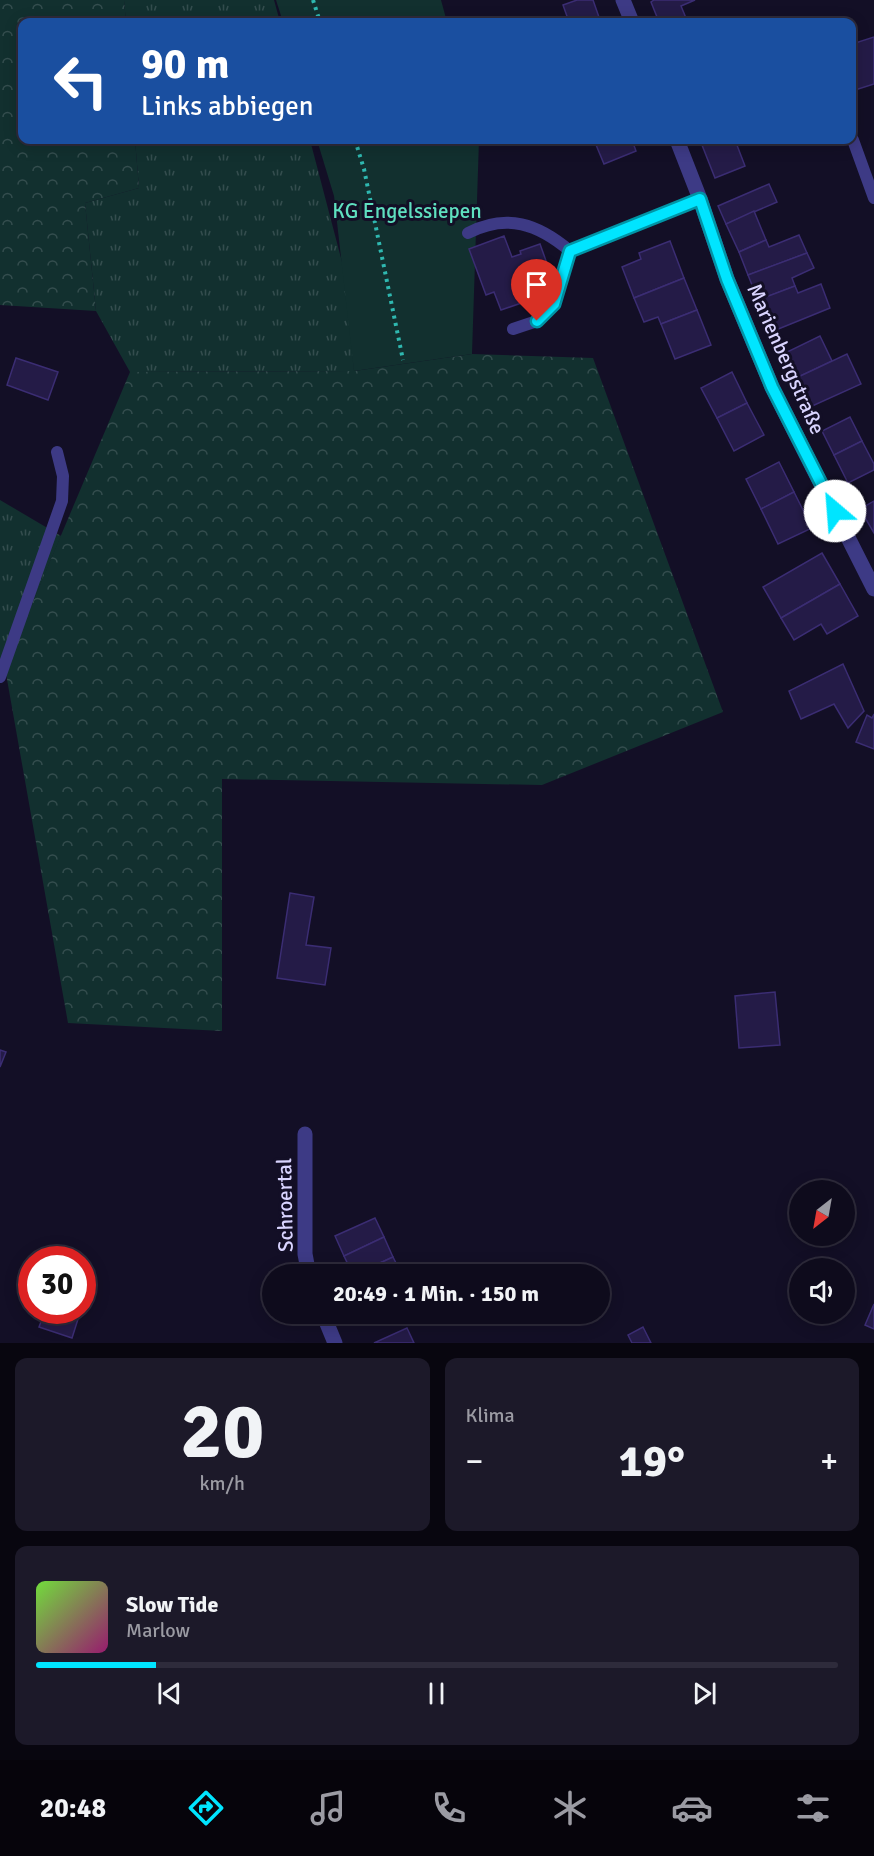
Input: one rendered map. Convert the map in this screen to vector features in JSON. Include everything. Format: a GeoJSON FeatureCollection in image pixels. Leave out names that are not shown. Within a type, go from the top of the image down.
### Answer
{"type":"FeatureCollection","features":[{"type":"Feature","properties":{"kind":"street"},"geometry":{"type":"LineString","coordinates":[[623,0],[630,18]]}},
{"type":"Feature","properties":{"kind":"street","name":"Marienbergstraße"},"geometry":{"type":"LineString","coordinates":[[679,144],[727,279],[772,387],[874,589]]}},
{"type":"Feature","properties":{"kind":"street","name":"Schroertal"},"geometry":{"type":"LineString","coordinates":[[305,1134],[307,1264]]}},
{"type":"Feature","properties":{"kind":"street"},"geometry":{"type":"LineString","coordinates":[[327,1324],[335,1343]]}},
{"type":"Feature","properties":{"kind":"lane"},"geometry":{"type":"LineString","coordinates":[[854,144],[874,198]]}},
{"type":"Feature","properties":{"kind":"lane"},"geometry":{"type":"LineString","coordinates":[[570,251],[700,199]]}},
{"type":"Feature","properties":{"kind":"lane"},"geometry":{"type":"LineString","coordinates":[[468,233],[481,226],[503,222],[529,225],[555,239],[570,251]]}},
{"type":"Feature","properties":{"kind":"lane"},"geometry":{"type":"LineString","coordinates":[[513,329],[537,321],[554,304],[570,251]]}},
{"type":"Feature","properties":{"kind":"lane"},"geometry":{"type":"LineString","coordinates":[[0,677],[62,501],[63,476],[57,452]]}},
{"type":"Feature","properties":{"kind":"path"},"geometry":{"type":"LineString","coordinates":[[314,0],[319,18]]}},
{"type":"Feature","properties":{"kind":"path"},"geometry":{"type":"LineString","coordinates":[[356,144],[364,169],[403,360]]}},
{"type":"Feature","properties":{"kind":"green space"},"geometry":{"type":"Polygon","coordinates":[[[0,0],[124,0],[126,18],[18,18],[18,144],[135,144],[139,188],[85,203],[96,311],[0,305],[0,0]]]}},
{"type":"Feature","properties":{"kind":"green space"},"geometry":{"type":"Polygon","coordinates":[[[124,0],[274,0],[279,18],[126,18],[124,0]]]}},
{"type":"Feature","properties":{"kind":"green space"},"geometry":{"type":"Polygon","coordinates":[[[276,0],[441,0],[446,18],[282,18],[276,0]]]}},
{"type":"Feature","properties":{"kind":"green space"},"geometry":{"type":"Polygon","coordinates":[[[135,144],[311,144],[352,300],[354,371],[130,372],[96,311],[85,203],[139,188],[135,144]]]}},
{"type":"Feature","properties":{"kind":"green space","name":"KG Engelssiepen"},"geometry":{"type":"Polygon","coordinates":[[[318,144],[479,144],[472,354],[354,371],[334,196],[318,144]]]}},
{"type":"Feature","properties":{"kind":"green space"},"geometry":{"type":"Polygon","coordinates":[[[472,354],[593,358],[723,712],[542,785],[222,779],[222,1031],[68,1023],[5,668],[130,372],[354,371],[472,354]]]}},
{"type":"Feature","properties":{"kind":"green space"},"geometry":{"type":"Polygon","coordinates":[[[0,500],[61,536],[5,668],[0,665],[0,500]]]}},
{"type":"Feature","properties":{"kind":"building"},"geometry":{"type":"Polygon","coordinates":[[[577,0],[593,0],[599,18],[568,18],[563,5],[577,0]]]}},
{"type":"Feature","properties":{"kind":"building"},"geometry":{"type":"Polygon","coordinates":[[[654,0],[695,0],[681,6],[686,18],[657,18],[651,2],[654,0]]]}},
{"type":"Feature","properties":{"kind":"building"},"geometry":{"type":"Polygon","coordinates":[[[874,37],[874,84],[856,90],[856,43],[874,37]]]}},
{"type":"Feature","properties":{"kind":"building"},"geometry":{"type":"Polygon","coordinates":[[[596,144],[633,144],[636,151],[604,164],[596,144]]]}},
{"type":"Feature","properties":{"kind":"building"},"geometry":{"type":"Polygon","coordinates":[[[702,144],[737,144],[745,166],[715,178],[702,144]]]}},
{"type":"Feature","properties":{"kind":"building"},"geometry":{"type":"Polygon","coordinates":[[[769,184],[777,202],[726,224],[718,206],[769,184]]]}},
{"type":"Feature","properties":{"kind":"building"},"geometry":{"type":"Polygon","coordinates":[[[754,211],[766,240],[739,252],[726,224],[754,211]]]}},
{"type":"Feature","properties":{"kind":"building"},"geometry":{"type":"Polygon","coordinates":[[[799,235],[807,253],[748,275],[739,252],[766,240],[769,247],[799,235]]]}},
{"type":"Feature","properties":{"kind":"building"},"geometry":{"type":"Polygon","coordinates":[[[504,236],[512,257],[521,254],[520,251],[540,244],[550,272],[529,279],[536,298],[501,310],[494,292],[486,295],[469,249],[504,236]]]}},
{"type":"Feature","properties":{"kind":"building"},"geometry":{"type":"Polygon","coordinates":[[[670,241],[684,278],[634,298],[622,267],[641,259],[639,253],[670,241]]]}},
{"type":"Feature","properties":{"kind":"building"},"geometry":{"type":"Polygon","coordinates":[[[807,253],[814,268],[792,278],[795,286],[758,300],[748,275],[807,253]]]}},
{"type":"Feature","properties":{"kind":"building"},"geometry":{"type":"Polygon","coordinates":[[[684,278],[697,310],[661,324],[658,317],[644,322],[634,298],[684,278]]]}},
{"type":"Feature","properties":{"kind":"building"},"geometry":{"type":"Polygon","coordinates":[[[821,284],[830,308],[771,332],[758,300],[795,286],[798,293],[821,284]]]}},
{"type":"Feature","properties":{"kind":"building"},"geometry":{"type":"Polygon","coordinates":[[[697,310],[711,345],[675,359],[661,324],[697,310]]]}},
{"type":"Feature","properties":{"kind":"building"},"geometry":{"type":"Polygon","coordinates":[[[820,336],[832,361],[796,378],[785,353],[820,336]]]}},
{"type":"Feature","properties":{"kind":"building"},"geometry":{"type":"Polygon","coordinates":[[[847,354],[861,384],[810,407],[796,378],[847,354]]]}},
{"type":"Feature","properties":{"kind":"building"},"geometry":{"type":"Polygon","coordinates":[[[16,358],[58,372],[48,400],[7,385],[16,358]]]}},
{"type":"Feature","properties":{"kind":"building"},"geometry":{"type":"Polygon","coordinates":[[[732,372],[747,403],[717,418],[701,388],[732,372]]]}},
{"type":"Feature","properties":{"kind":"building"},"geometry":{"type":"Polygon","coordinates":[[[747,403],[764,435],[734,451],[717,418],[747,403]]]}},
{"type":"Feature","properties":{"kind":"building"},"geometry":{"type":"Polygon","coordinates":[[[850,417],[862,441],[834,455],[822,431],[850,417]]]}},
{"type":"Feature","properties":{"kind":"building"},"geometry":{"type":"Polygon","coordinates":[[[862,441],[874,464],[874,470],[848,483],[834,455],[862,441]]]}},
{"type":"Feature","properties":{"kind":"building"},"geometry":{"type":"Polygon","coordinates":[[[779,462],[794,492],[761,509],[746,479],[779,462]]]}},
{"type":"Feature","properties":{"kind":"building"},"geometry":{"type":"Polygon","coordinates":[[[794,492],[812,528],[778,544],[761,509],[794,492]]]}},
{"type":"Feature","properties":{"kind":"building"},"geometry":{"type":"Polygon","coordinates":[[[874,501],[874,533],[860,509],[874,501]]]}},
{"type":"Feature","properties":{"kind":"building"},"geometry":{"type":"Polygon","coordinates":[[[822,553],[840,584],[781,618],[763,587],[822,553]]]}},
{"type":"Feature","properties":{"kind":"building"},"geometry":{"type":"Polygon","coordinates":[[[840,584],[858,616],[827,634],[821,624],[794,640],[781,618],[840,584]]]}},
{"type":"Feature","properties":{"kind":"building"},"geometry":{"type":"Polygon","coordinates":[[[843,664],[864,711],[848,728],[834,704],[801,719],[789,691],[843,664]]]}},
{"type":"Feature","properties":{"kind":"building"},"geometry":{"type":"Polygon","coordinates":[[[874,714],[874,749],[856,742],[867,715],[872,718],[874,714]]]}},
{"type":"Feature","properties":{"kind":"building"},"geometry":{"type":"Polygon","coordinates":[[[290,893],[314,897],[306,945],[331,948],[325,985],[277,978],[290,893]]]}},
{"type":"Feature","properties":{"kind":"building"},"geometry":{"type":"Polygon","coordinates":[[[775,992],[780,1045],[739,1048],[735,996],[775,992]]]}},
{"type":"Feature","properties":{"kind":"building"},"geometry":{"type":"Polygon","coordinates":[[[0,1050],[6,1052],[0,1067],[0,1050]]]}},
{"type":"Feature","properties":{"kind":"building"},"geometry":{"type":"Polygon","coordinates":[[[375,1218],[384,1237],[344,1256],[335,1236],[375,1218]]]}},
{"type":"Feature","properties":{"kind":"building"},"geometry":{"type":"Polygon","coordinates":[[[384,1237],[393,1257],[377,1264],[348,1264],[344,1256],[384,1237]]]}},
{"type":"Feature","properties":{"kind":"building"},"geometry":{"type":"Polygon","coordinates":[[[393,1257],[396,1264],[378,1264],[393,1257]]]}},
{"type":"Feature","properties":{"kind":"building"},"geometry":{"type":"Polygon","coordinates":[[[874,1304],[874,1329],[865,1325],[874,1304]]]}},
{"type":"Feature","properties":{"kind":"building"},"geometry":{"type":"Polygon","coordinates":[[[40,1324],[76,1324],[72,1338],[39,1327],[40,1324]]]}},
{"type":"Feature","properties":{"kind":"building"},"geometry":{"type":"Polygon","coordinates":[[[643,1327],[651,1343],[632,1343],[628,1335],[643,1327]]]}},
{"type":"Feature","properties":{"kind":"building"},"geometry":{"type":"Polygon","coordinates":[[[407,1328],[414,1343],[374,1343],[407,1328]]]}},
{"type":"Feature","properties":{"kind":"route"},"geometry":{"type":"LineString","coordinates":[[537,321],[554,304],[570,251],[700,199],[727,279],[772,387],[835,511]]}}]}
